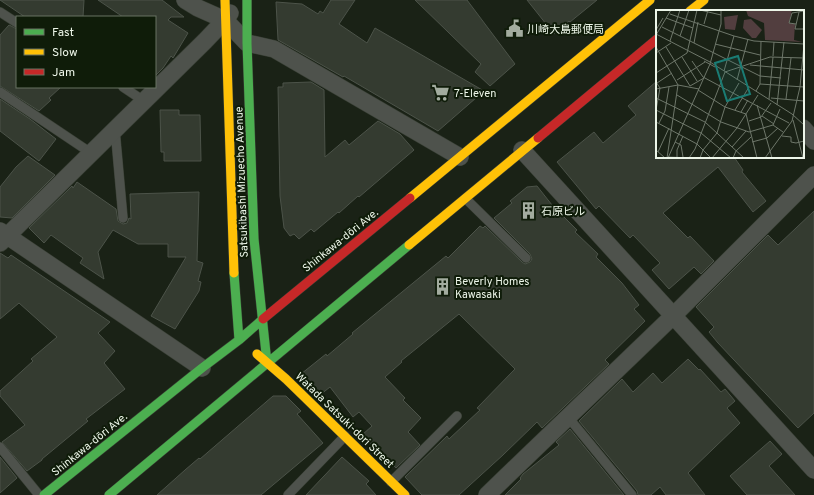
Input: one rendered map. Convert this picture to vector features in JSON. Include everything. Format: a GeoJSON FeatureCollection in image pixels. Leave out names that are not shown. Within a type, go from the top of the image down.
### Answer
{"type":"FeatureCollection","features":[{"type":"Feature","properties":{"kind":"main road","name":"Satsukibashi Mizuecho Avenue"},"geometry":{"type":"LineString","coordinates":[[225,0],[234,280],[245,344]]}},
{"type":"Feature","properties":{"kind":"main road","name":"Satsukibashi Mizuecho Avenue"},"geometry":{"type":"LineString","coordinates":[[247,0],[254,239],[267,363]]}},
{"type":"Feature","properties":{"kind":"main road","name":"Shinkawa-dōri Ave."},"geometry":{"type":"LineString","coordinates":[[44,495],[202,368],[245,344],[262,320],[462,160],[650,0]]}},
{"type":"Feature","properties":{"kind":"main road"},"geometry":{"type":"LineString","coordinates":[[109,495],[466,199],[479,182],[656,40]]}},
{"type":"Feature","properties":{"kind":"main road","name":"Watada Satsuki-dori Street"},"geometry":{"type":"LineString","coordinates":[[245,344],[345,436],[406,495]]}},
{"type":"Feature","properties":{"kind":"street"},"geometry":{"type":"LineString","coordinates":[[185,0],[198,8],[226,20],[248,43],[274,49],[462,160]]}},
{"type":"Feature","properties":{"kind":"street"},"geometry":{"type":"LineString","coordinates":[[202,368],[2,237],[116,129],[226,20],[240,0]]}},
{"type":"Feature","properties":{"kind":"street"},"geometry":{"type":"LineString","coordinates":[[804,129],[814,141]]}},
{"type":"Feature","properties":{"kind":"street"},"geometry":{"type":"LineString","coordinates":[[520,148],[814,470]]}},
{"type":"Feature","properties":{"kind":"street"},"geometry":{"type":"LineString","coordinates":[[487,495],[673,316],[814,175]]}},
{"type":"Feature","properties":{"kind":"lane"},"geometry":{"type":"LineString","coordinates":[[0,12],[16,22]]}},
{"type":"Feature","properties":{"kind":"lane"},"geometry":{"type":"LineString","coordinates":[[124,88],[144,101]]}},
{"type":"Feature","properties":{"kind":"lane"},"geometry":{"type":"LineString","coordinates":[[0,92],[91,153]]}},
{"type":"Feature","properties":{"kind":"lane"},"geometry":{"type":"LineString","coordinates":[[116,129],[123,218]]}},
{"type":"Feature","properties":{"kind":"lane"},"geometry":{"type":"LineString","coordinates":[[466,199],[526,258]]}},
{"type":"Feature","properties":{"kind":"lane"},"geometry":{"type":"LineString","coordinates":[[391,482],[457,416]]}},
{"type":"Feature","properties":{"kind":"lane"},"geometry":{"type":"LineString","coordinates":[[568,417],[632,495]]}},
{"type":"Feature","properties":{"kind":"lane"},"geometry":{"type":"LineString","coordinates":[[288,495],[345,436]]}},
{"type":"Feature","properties":{"kind":"lane"},"geometry":{"type":"LineString","coordinates":[[0,447],[39,495]]}},
{"type":"Feature","properties":{"kind":"building"},"geometry":{"type":"Polygon","coordinates":[[[0,0],[84,0],[83,16],[24,16],[0,0]]]}},
{"type":"Feature","properties":{"kind":"building"},"geometry":{"type":"Polygon","coordinates":[[[98,0],[162,0],[184,17],[171,17],[168,20],[188,33],[173,58],[171,56],[156,75],[156,16],[122,16],[98,0]]]}},
{"type":"Feature","properties":{"kind":"building"},"geometry":{"type":"Polygon","coordinates":[[[331,0],[355,0],[339,24],[367,43],[375,28],[484,91],[438,131],[344,76],[343,77],[278,40],[276,2],[302,4],[318,14],[320,11],[323,13],[331,0]]]}},
{"type":"Feature","properties":{"kind":"building"},"geometry":{"type":"Polygon","coordinates":[[[415,0],[467,0],[515,64],[490,86],[475,72],[481,64],[415,0]]]}},
{"type":"Feature","properties":{"kind":"building"},"geometry":{"type":"Polygon","coordinates":[[[527,0],[597,0],[554,34],[527,0]]]}},
{"type":"Feature","properties":{"kind":"building"},"geometry":{"type":"Polygon","coordinates":[[[9,25],[16,28],[16,88],[60,88],[49,98],[51,100],[39,111],[0,86],[0,35],[9,25]]]}},
{"type":"Feature","properties":{"kind":"building"},"geometry":{"type":"Polygon","coordinates":[[[311,82],[324,90],[325,157],[345,140],[349,145],[378,121],[400,134],[414,150],[339,213],[338,212],[314,232],[311,229],[299,239],[294,234],[290,236],[284,228],[280,196],[278,87],[283,87],[283,83],[311,82]]]}},
{"type":"Feature","properties":{"kind":"building"},"geometry":{"type":"Polygon","coordinates":[[[656,82],[656,158],[735,158],[743,170],[742,172],[766,201],[753,212],[718,167],[663,213],[688,238],[690,236],[714,261],[701,274],[694,267],[669,289],[652,270],[660,263],[633,235],[630,238],[599,206],[596,209],[557,162],[594,132],[603,143],[636,115],[628,106],[656,82]]]}},
{"type":"Feature","properties":{"kind":"building"},"geometry":{"type":"Polygon","coordinates":[[[0,99],[56,139],[39,161],[0,131],[0,99]]]}},
{"type":"Feature","properties":{"kind":"building"},"geometry":{"type":"Polygon","coordinates":[[[160,110],[179,110],[179,115],[200,115],[201,161],[164,161],[164,152],[161,152],[160,110]]]}},
{"type":"Feature","properties":{"kind":"building"},"geometry":{"type":"Polygon","coordinates":[[[28,156],[55,175],[12,218],[0,217],[0,187],[16,167],[28,156]]]}},
{"type":"Feature","properties":{"kind":"building"},"geometry":{"type":"Polygon","coordinates":[[[77,182],[116,209],[118,221],[123,224],[127,223],[129,218],[131,219],[130,194],[199,192],[197,261],[203,263],[198,281],[201,282],[199,291],[175,329],[151,316],[186,257],[168,257],[168,244],[138,244],[113,230],[98,252],[104,279],[80,263],[83,258],[51,235],[44,243],[29,228],[72,186],[73,188],[77,182]]]}},
{"type":"Feature","properties":{"kind":"building"},"geometry":{"type":"Polygon","coordinates":[[[537,186],[552,205],[577,230],[575,232],[598,254],[596,257],[622,283],[639,305],[634,309],[645,321],[605,360],[609,364],[542,428],[537,422],[459,495],[422,495],[405,477],[447,436],[449,439],[480,410],[477,408],[515,369],[459,314],[401,361],[402,362],[385,377],[405,398],[403,400],[421,418],[408,432],[420,445],[396,468],[362,435],[372,426],[359,412],[353,417],[330,387],[320,395],[301,374],[326,354],[327,356],[353,334],[352,333],[446,256],[448,258],[480,226],[483,228],[485,226],[522,262],[525,264],[530,262],[532,259],[530,254],[494,218],[512,203],[510,201],[527,187],[537,186]]]}},
{"type":"Feature","properties":{"kind":"building"},"geometry":{"type":"Polygon","coordinates":[[[814,211],[814,413],[798,428],[718,343],[709,332],[714,327],[696,307],[768,235],[778,245],[814,211]]]}},
{"type":"Feature","properties":{"kind":"building"},"geometry":{"type":"Polygon","coordinates":[[[0,253],[8,258],[11,255],[110,322],[98,333],[115,351],[104,363],[125,389],[86,419],[88,421],[27,471],[2,442],[25,425],[0,396],[0,391],[33,361],[31,359],[57,337],[19,303],[0,319],[0,253]]]}},
{"type":"Feature","properties":{"kind":"building"},"geometry":{"type":"Polygon","coordinates":[[[688,359],[699,370],[700,369],[721,392],[725,389],[735,401],[727,408],[740,423],[688,473],[705,495],[666,495],[660,487],[651,495],[638,495],[637,491],[579,421],[622,379],[633,392],[653,373],[662,383],[688,359]]]}},
{"type":"Feature","properties":{"kind":"building"},"geometry":{"type":"Polygon","coordinates":[[[273,396],[286,396],[301,411],[297,414],[323,443],[261,495],[157,495],[199,458],[200,459],[273,396]]]}},
{"type":"Feature","properties":{"kind":"building"},"geometry":{"type":"Polygon","coordinates":[[[570,429],[624,495],[505,495],[521,479],[520,478],[523,474],[559,445],[556,442],[570,429]]]}},
{"type":"Feature","properties":{"kind":"building"},"geometry":{"type":"Polygon","coordinates":[[[770,441],[782,454],[769,466],[795,495],[747,495],[730,476],[770,441]]]}},
{"type":"Feature","properties":{"kind":"building"},"geometry":{"type":"Polygon","coordinates":[[[0,457],[17,478],[0,493],[0,457]]]}},
{"type":"Feature","properties":{"kind":"building"},"geometry":{"type":"Polygon","coordinates":[[[342,457],[369,481],[366,484],[376,495],[306,495],[342,457]]]}},
{"type":"Feature","properties":{"kind":"traffic: fast"},"geometry":{"type":"LineString","coordinates":[[247,0],[247,43],[254,239],[267,363]]}},
{"type":"Feature","properties":{"kind":"traffic: fast"},"geometry":{"type":"LineString","coordinates":[[109,495],[409,245]]}},
{"type":"Feature","properties":{"kind":"traffic: fast"},"geometry":{"type":"LineString","coordinates":[[234,273],[239,340]]}},
{"type":"Feature","properties":{"kind":"traffic: fast"},"geometry":{"type":"LineString","coordinates":[[44,495],[239,340],[263,319]]}},
{"type":"Feature","properties":{"kind":"traffic: slow"},"geometry":{"type":"LineString","coordinates":[[225,0],[234,273]]}},
{"type":"Feature","properties":{"kind":"traffic: slow"},"geometry":{"type":"LineString","coordinates":[[410,198],[650,0]]}},
{"type":"Feature","properties":{"kind":"traffic: slow"},"geometry":{"type":"LineString","coordinates":[[691,10],[704,0]]}},
{"type":"Feature","properties":{"kind":"traffic: slow"},"geometry":{"type":"LineString","coordinates":[[409,245],[538,138]]}},
{"type":"Feature","properties":{"kind":"traffic: slow"},"geometry":{"type":"LineString","coordinates":[[257,354],[286,379],[405,495]]}},
{"type":"Feature","properties":{"kind":"traffic: jam"},"geometry":{"type":"LineString","coordinates":[[538,138],[656,40]]}},
{"type":"Feature","properties":{"kind":"traffic: jam"},"geometry":{"type":"LineString","coordinates":[[263,319],[410,198]]}},
{"type":"Feature","properties":{"kind":"place","name":"川崎大島郵便局"},"geometry":{"type":"Point","coordinates":[514,29]}},
{"type":"Feature","properties":{"kind":"place","name":"7-Eleven"},"geometry":{"type":"Point","coordinates":[441,93]}},
{"type":"Feature","properties":{"kind":"place","name":"石原ビル"},"geometry":{"type":"Point","coordinates":[528,211]}},
{"type":"Feature","properties":{"kind":"place","name":"Beverly Homes Kawasaki"},"geometry":{"type":"Point","coordinates":[442,287]}}]}
